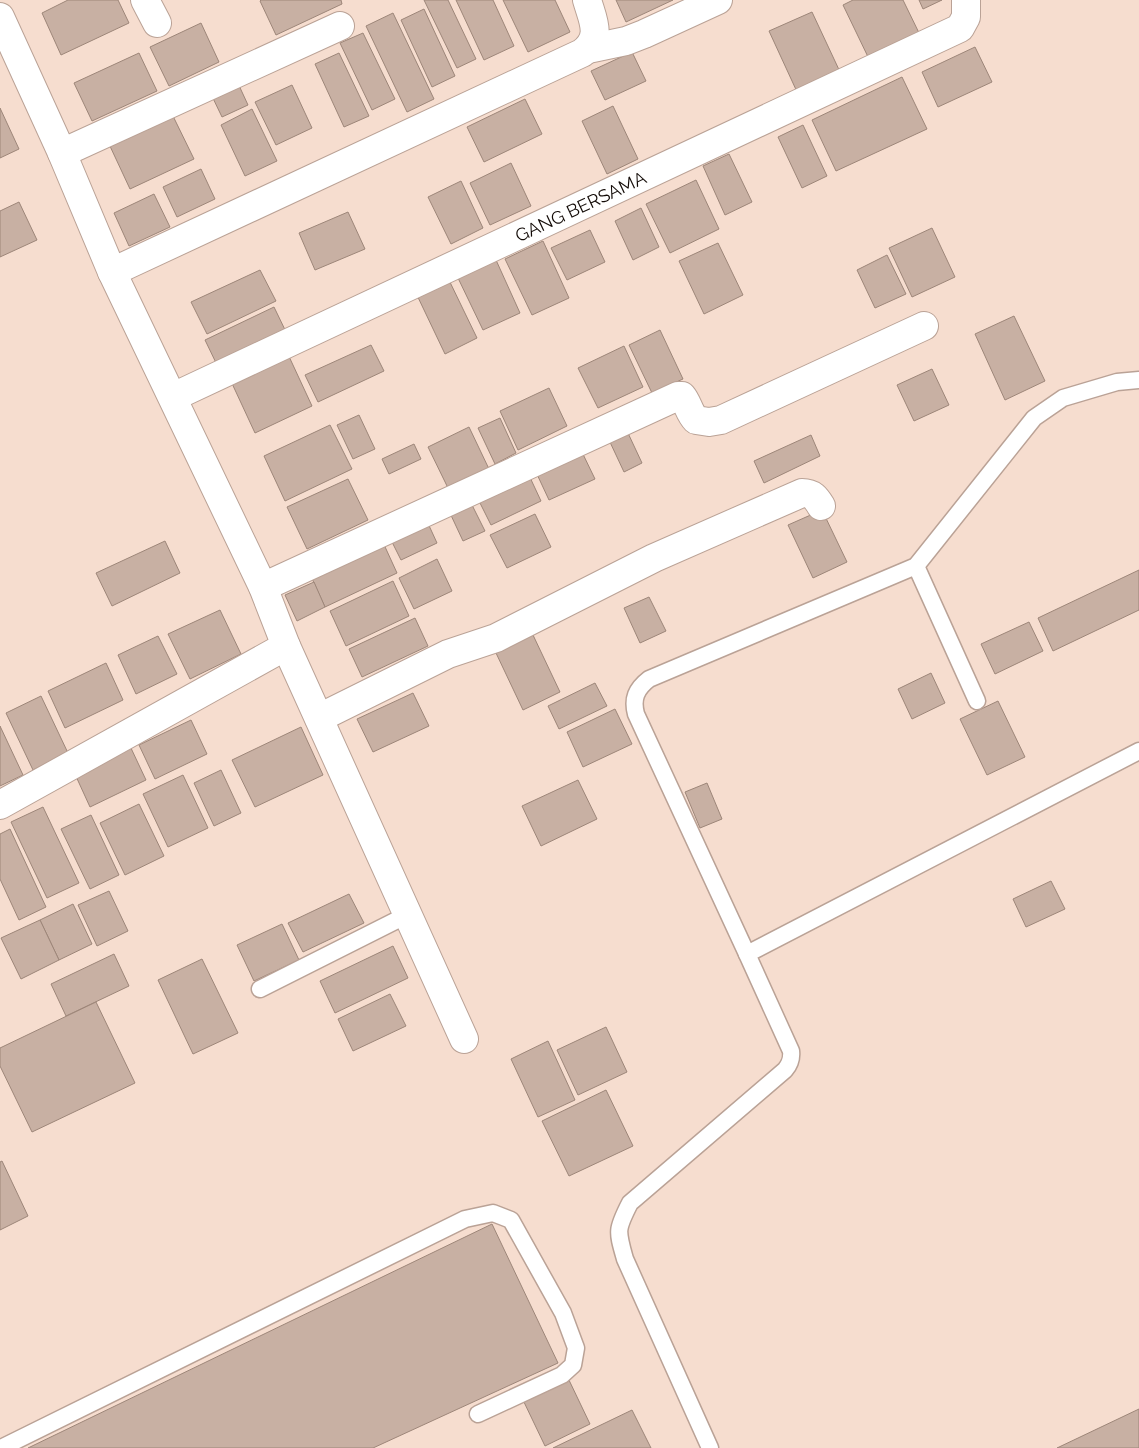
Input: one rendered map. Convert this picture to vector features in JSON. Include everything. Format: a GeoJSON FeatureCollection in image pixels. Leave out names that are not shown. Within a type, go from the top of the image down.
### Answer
{"type":"FeatureCollection","features":[{"type":"Feature","properties":{"kind":"street"},"geometry":{"type":"LineString","coordinates":[[587,0],[595,33],[595,38],[588,48]]}},
{"type":"Feature","properties":{"kind":"street"},"geometry":{"type":"LineString","coordinates":[[112,272],[564,61],[588,48],[620,42],[644,34],[718,0]]}},
{"type":"Feature","properties":{"kind":"street","name":"GANG BERSAMA"},"geometry":{"type":"LineString","coordinates":[[173,397],[960,28],[966,17],[966,0]]}},
{"type":"Feature","properties":{"kind":"street"},"geometry":{"type":"LineString","coordinates":[[0,16],[62,153],[112,272],[263,587],[286,646],[464,1039]]}},
{"type":"Feature","properties":{"kind":"street"},"geometry":{"type":"LineString","coordinates":[[62,153],[340,26]]}},
{"type":"Feature","properties":{"kind":"street"},"geometry":{"type":"LineString","coordinates":[[263,587],[678,396],[684,398],[687,407],[696,420],[709,422],[721,420],[924,326]]}},
{"type":"Feature","properties":{"kind":"street"},"geometry":{"type":"LineString","coordinates":[[319,718],[448,654],[496,638],[654,558],[802,493],[809,493],[816,498],[821,506]]}},
{"type":"Feature","properties":{"kind":"street"},"geometry":{"type":"LineString","coordinates":[[0,805],[286,646]]}},
{"type":"Feature","properties":{"kind":"lane"},"geometry":{"type":"LineString","coordinates":[[710,1448],[625,1259],[618,1236],[619,1223],[630,1203],[785,1070],[792,1058],[791,1051],[636,714],[635,698],[637,691],[649,679],[916,566],[1034,418],[1063,398],[1117,382],[1139,380]]}},
{"type":"Feature","properties":{"kind":"lane"},"geometry":{"type":"LineString","coordinates":[[916,566],[977,701]]}},
{"type":"Feature","properties":{"kind":"lane"},"geometry":{"type":"LineString","coordinates":[[747,954],[1139,751]]}},
{"type":"Feature","properties":{"kind":"lane"},"geometry":{"type":"LineString","coordinates":[[260,989],[407,915]]}},
{"type":"Feature","properties":{"kind":"lane"},"geometry":{"type":"LineString","coordinates":[[1,1448],[466,1219],[493,1213],[511,1220],[563,1312],[576,1348],[574,1365],[562,1375],[478,1414]]}},
{"type":"Feature","properties":{"kind":"building"},"geometry":{"type":"Polygon","coordinates":[[[68,0],[118,0],[129,23],[61,55],[42,13],[68,0]]]}},
{"type":"Feature","properties":{"kind":"building"},"geometry":{"type":"Polygon","coordinates":[[[261,0],[341,0],[342,4],[276,35],[261,0]]]}},
{"type":"Feature","properties":{"kind":"building"},"geometry":{"type":"Polygon","coordinates":[[[424,0],[448,0],[476,59],[457,68],[424,0]]]}},
{"type":"Feature","properties":{"kind":"building"},"geometry":{"type":"Polygon","coordinates":[[[456,0],[493,0],[514,46],[484,60],[456,0]]]}},
{"type":"Feature","properties":{"kind":"building"},"geometry":{"type":"Polygon","coordinates":[[[503,0],[555,0],[570,32],[528,52],[503,0]]]}},
{"type":"Feature","properties":{"kind":"building"},"geometry":{"type":"Polygon","coordinates":[[[616,0],[673,0],[626,22],[616,0]]]}},
{"type":"Feature","properties":{"kind":"building"},"geometry":{"type":"Polygon","coordinates":[[[853,0],[903,0],[921,37],[870,61],[843,5],[853,0]]]}},
{"type":"Feature","properties":{"kind":"building"},"geometry":{"type":"Polygon","coordinates":[[[919,0],[942,0],[923,9],[919,0]]]}},
{"type":"Feature","properties":{"kind":"building"},"geometry":{"type":"Polygon","coordinates":[[[424,9],[455,76],[432,87],[401,20],[424,9]]]}},
{"type":"Feature","properties":{"kind":"building"},"geometry":{"type":"Polygon","coordinates":[[[812,12],[841,74],[798,94],[769,31],[812,12]]]}},
{"type":"Feature","properties":{"kind":"building"},"geometry":{"type":"Polygon","coordinates":[[[393,13],[434,99],[407,112],[366,26],[393,13]]]}},
{"type":"Feature","properties":{"kind":"building"},"geometry":{"type":"Polygon","coordinates":[[[201,23],[219,62],[169,86],[150,47],[201,23]]]}},
{"type":"Feature","properties":{"kind":"building"},"geometry":{"type":"Polygon","coordinates":[[[363,33],[395,99],[372,110],[340,43],[363,33]]]}},
{"type":"Feature","properties":{"kind":"building"},"geometry":{"type":"Polygon","coordinates":[[[975,47],[992,82],[938,107],[922,72],[975,47]]]}},
{"type":"Feature","properties":{"kind":"building"},"geometry":{"type":"Polygon","coordinates":[[[632,52],[646,81],[605,100],[591,71],[632,52]]]}},
{"type":"Feature","properties":{"kind":"building"},"geometry":{"type":"Polygon","coordinates":[[[139,53],[157,91],[92,121],[74,83],[139,53]]]}},
{"type":"Feature","properties":{"kind":"building"},"geometry":{"type":"Polygon","coordinates":[[[339,53],[369,116],[344,127],[315,64],[339,53]]]}},
{"type":"Feature","properties":{"kind":"building"},"geometry":{"type":"Polygon","coordinates":[[[902,77],[927,129],[836,171],[812,120],[902,77]]]}},
{"type":"Feature","properties":{"kind":"building"},"geometry":{"type":"Polygon","coordinates":[[[236,79],[248,105],[222,117],[210,92],[236,79]]]}},
{"type":"Feature","properties":{"kind":"building"},"geometry":{"type":"Polygon","coordinates":[[[292,85],[312,128],[276,145],[255,102],[292,85]]]}},
{"type":"Feature","properties":{"kind":"building"},"geometry":{"type":"Polygon","coordinates":[[[525,99],[542,134],[484,162],[467,127],[525,99]]]}},
{"type":"Feature","properties":{"kind":"building"},"geometry":{"type":"Polygon","coordinates":[[[613,106],[638,159],[607,174],[582,121],[613,106]]]}},
{"type":"Feature","properties":{"kind":"building"},"geometry":{"type":"Polygon","coordinates":[[[0,108],[19,149],[0,158],[0,108]]]}},
{"type":"Feature","properties":{"kind":"building"},"geometry":{"type":"Polygon","coordinates":[[[252,109],[277,161],[245,176],[221,125],[252,109]]]}},
{"type":"Feature","properties":{"kind":"building"},"geometry":{"type":"Polygon","coordinates":[[[172,114],[194,159],[130,189],[109,144],[172,114]]]}},
{"type":"Feature","properties":{"kind":"building"},"geometry":{"type":"Polygon","coordinates":[[[803,125],[827,176],[802,188],[778,137],[803,125]]]}},
{"type":"Feature","properties":{"kind":"building"},"geometry":{"type":"Polygon","coordinates":[[[729,154],[752,202],[725,215],[703,166],[729,154]]]}},
{"type":"Feature","properties":{"kind":"building"},"geometry":{"type":"Polygon","coordinates":[[[511,163],[531,206],[490,225],[470,183],[511,163]]]}},
{"type":"Feature","properties":{"kind":"building"},"geometry":{"type":"Polygon","coordinates":[[[201,169],[215,199],[177,217],[163,187],[201,169]]]}},
{"type":"Feature","properties":{"kind":"building"},"geometry":{"type":"Polygon","coordinates":[[[696,180],[719,229],[670,253],[646,204],[696,180]]]}},
{"type":"Feature","properties":{"kind":"building"},"geometry":{"type":"Polygon","coordinates":[[[461,181],[483,228],[451,244],[428,197],[461,181]]]}},
{"type":"Feature","properties":{"kind":"building"},"geometry":{"type":"Polygon","coordinates":[[[154,194],[170,227],[129,246],[114,213],[154,194]]]}},
{"type":"Feature","properties":{"kind":"building"},"geometry":{"type":"Polygon","coordinates":[[[19,202],[37,240],[0,257],[0,211],[19,202]]]}},
{"type":"Feature","properties":{"kind":"building"},"geometry":{"type":"Polygon","coordinates":[[[641,208],[659,247],[633,260],[615,221],[641,208]]]}},
{"type":"Feature","properties":{"kind":"building"},"geometry":{"type":"Polygon","coordinates":[[[348,212],[365,249],[315,270],[299,233],[348,212]]]}},
{"type":"Feature","properties":{"kind":"building"},"geometry":{"type":"Polygon","coordinates":[[[932,228],[955,277],[912,297],[889,248],[932,228]]]}},
{"type":"Feature","properties":{"kind":"building"},"geometry":{"type":"Polygon","coordinates":[[[590,230],[605,262],[567,280],[551,248],[590,230]]]}},
{"type":"Feature","properties":{"kind":"building"},"geometry":{"type":"Polygon","coordinates":[[[543,241],[569,298],[532,315],[505,259],[543,241]]]}},
{"type":"Feature","properties":{"kind":"building"},"geometry":{"type":"Polygon","coordinates":[[[718,243],[743,295],[704,314],[679,261],[718,243]]]}},
{"type":"Feature","properties":{"kind":"building"},"geometry":{"type":"Polygon","coordinates":[[[887,255],[906,294],[875,308],[857,270],[887,255]]]}},
{"type":"Feature","properties":{"kind":"building"},"geometry":{"type":"Polygon","coordinates":[[[496,260],[520,313],[483,330],[458,278],[496,260]]]}},
{"type":"Feature","properties":{"kind":"building"},"geometry":{"type":"Polygon","coordinates":[[[260,270],[276,301],[207,334],[191,302],[260,270]]]}},
{"type":"Feature","properties":{"kind":"building"},"geometry":{"type":"Polygon","coordinates":[[[447,276],[477,338],[445,354],[415,291],[447,276]]]}},
{"type":"Feature","properties":{"kind":"building"},"geometry":{"type":"Polygon","coordinates":[[[274,307],[288,336],[219,369],[205,340],[274,307]]]}},
{"type":"Feature","properties":{"kind":"building"},"geometry":{"type":"Polygon","coordinates":[[[1014,316],[1045,381],[1005,400],[975,334],[1014,316]]]}},
{"type":"Feature","properties":{"kind":"building"},"geometry":{"type":"Polygon","coordinates":[[[660,330],[683,379],[652,393],[629,345],[660,330]]]}},
{"type":"Feature","properties":{"kind":"building"},"geometry":{"type":"Polygon","coordinates":[[[371,345],[384,371],[318,402],[305,375],[371,345]]]}},
{"type":"Feature","properties":{"kind":"building"},"geometry":{"type":"Polygon","coordinates":[[[624,346],[643,387],[598,408],[578,368],[624,346]]]}},
{"type":"Feature","properties":{"kind":"building"},"geometry":{"type":"Polygon","coordinates":[[[286,350],[312,406],[255,433],[229,377],[286,350]]]}},
{"type":"Feature","properties":{"kind":"building"},"geometry":{"type":"Polygon","coordinates":[[[932,369],[949,405],[914,421],[897,385],[932,369]]]}},
{"type":"Feature","properties":{"kind":"building"},"geometry":{"type":"Polygon","coordinates":[[[549,388],[567,426],[518,450],[500,411],[549,388]]]}},
{"type":"Feature","properties":{"kind":"building"},"geometry":{"type":"Polygon","coordinates":[[[359,415],[375,449],[353,459],[337,425],[359,415]]]}},
{"type":"Feature","properties":{"kind":"building"},"geometry":{"type":"Polygon","coordinates":[[[500,418],[516,453],[495,464],[478,428],[500,418]]]}},
{"type":"Feature","properties":{"kind":"building"},"geometry":{"type":"Polygon","coordinates":[[[330,425],[352,469],[285,501],[264,456],[330,425]]]}},
{"type":"Feature","properties":{"kind":"building"},"geometry":{"type":"Polygon","coordinates":[[[469,427],[489,469],[448,488],[428,447],[469,427]]]}},
{"type":"Feature","properties":{"kind":"building"},"geometry":{"type":"Polygon","coordinates":[[[627,431],[642,463],[624,472],[609,440],[627,431]]]}},
{"type":"Feature","properties":{"kind":"building"},"geometry":{"type":"Polygon","coordinates":[[[811,435],[820,456],[764,483],[754,461],[811,435]]]}},
{"type":"Feature","properties":{"kind":"building"},"geometry":{"type":"Polygon","coordinates":[[[414,444],[421,459],[389,474],[382,459],[414,444]]]}},
{"type":"Feature","properties":{"kind":"building"},"geometry":{"type":"Polygon","coordinates":[[[580,448],[595,479],[549,500],[535,470],[580,448]]]}},
{"type":"Feature","properties":{"kind":"building"},"geometry":{"type":"Polygon","coordinates":[[[527,471],[541,501],[491,525],[476,495],[527,471]]]}},
{"type":"Feature","properties":{"kind":"building"},"geometry":{"type":"Polygon","coordinates":[[[348,479],[368,520],[307,549],[287,507],[348,479]]]}},
{"type":"Feature","properties":{"kind":"building"},"geometry":{"type":"Polygon","coordinates":[[[470,501],[485,531],[463,541],[449,511],[470,501]]]}},
{"type":"Feature","properties":{"kind":"building"},"geometry":{"type":"Polygon","coordinates":[[[822,510],[847,562],[813,578],[788,525],[822,510]]]}},
{"type":"Feature","properties":{"kind":"building"},"geometry":{"type":"Polygon","coordinates":[[[535,514],[551,547],[507,568],[490,535],[535,514]]]}},
{"type":"Feature","properties":{"kind":"building"},"geometry":{"type":"Polygon","coordinates":[[[426,519],[437,543],[401,560],[389,536],[426,519]]]}},
{"type":"Feature","properties":{"kind":"building"},"geometry":{"type":"Polygon","coordinates":[[[381,538],[397,573],[325,607],[309,572],[381,538]]]}},
{"type":"Feature","properties":{"kind":"building"},"geometry":{"type":"Polygon","coordinates":[[[165,541],[180,573],[112,606],[96,573],[165,541]]]}},
{"type":"Feature","properties":{"kind":"building"},"geometry":{"type":"Polygon","coordinates":[[[437,559],[452,591],[414,609],[399,578],[437,559]]]}},
{"type":"Feature","properties":{"kind":"building"},"geometry":{"type":"Polygon","coordinates":[[[1139,570],[1139,610],[1053,651],[1038,618],[1139,570]]]}},
{"type":"Feature","properties":{"kind":"building"},"geometry":{"type":"Polygon","coordinates":[[[393,581],[409,616],[346,646],[330,611],[393,581]]]}},
{"type":"Feature","properties":{"kind":"building"},"geometry":{"type":"Polygon","coordinates":[[[314,582],[325,607],[297,621],[285,595],[314,582]]]}},
{"type":"Feature","properties":{"kind":"building"},"geometry":{"type":"Polygon","coordinates":[[[649,597],[666,631],[640,643],[624,608],[649,597]]]}},
{"type":"Feature","properties":{"kind":"building"},"geometry":{"type":"Polygon","coordinates":[[[220,610],[241,654],[190,679],[168,634],[220,610]]]}},
{"type":"Feature","properties":{"kind":"building"},"geometry":{"type":"Polygon","coordinates":[[[415,618],[428,646],[362,677],[349,649],[415,618]]]}},
{"type":"Feature","properties":{"kind":"building"},"geometry":{"type":"Polygon","coordinates":[[[1029,622],[1043,651],[995,674],[981,644],[1029,622]]]}},
{"type":"Feature","properties":{"kind":"building"},"geometry":{"type":"Polygon","coordinates":[[[533,635],[560,692],[523,710],[496,653],[533,635]]]}},
{"type":"Feature","properties":{"kind":"building"},"geometry":{"type":"Polygon","coordinates":[[[158,636],[177,674],[136,694],[118,655],[158,636]]]}},
{"type":"Feature","properties":{"kind":"building"},"geometry":{"type":"Polygon","coordinates":[[[106,663],[123,700],[65,728],[48,691],[106,663]]]}},
{"type":"Feature","properties":{"kind":"building"},"geometry":{"type":"Polygon","coordinates":[[[931,673],[945,703],[912,719],[898,689],[931,673]]]}},
{"type":"Feature","properties":{"kind":"building"},"geometry":{"type":"Polygon","coordinates":[[[595,683],[607,706],[559,729],[548,706],[595,683]]]}},
{"type":"Feature","properties":{"kind":"building"},"geometry":{"type":"Polygon","coordinates":[[[413,693],[429,726],[373,752],[357,719],[413,693]]]}},
{"type":"Feature","properties":{"kind":"building"},"geometry":{"type":"Polygon","coordinates":[[[41,696],[68,753],[33,770],[6,713],[41,696]]]}},
{"type":"Feature","properties":{"kind":"building"},"geometry":{"type":"Polygon","coordinates":[[[998,701],[1025,757],[987,775],[960,719],[998,701]]]}},
{"type":"Feature","properties":{"kind":"building"},"geometry":{"type":"Polygon","coordinates":[[[615,709],[632,744],[583,767],[567,732],[615,709]]]}},
{"type":"Feature","properties":{"kind":"building"},"geometry":{"type":"Polygon","coordinates":[[[191,720],[207,754],[155,779],[139,745],[191,720]]]}},
{"type":"Feature","properties":{"kind":"building"},"geometry":{"type":"Polygon","coordinates":[[[0,726],[23,775],[0,786],[0,726]]]}},
{"type":"Feature","properties":{"kind":"building"},"geometry":{"type":"Polygon","coordinates":[[[301,727],[323,775],[255,807],[232,760],[301,727]]]}},
{"type":"Feature","properties":{"kind":"building"},"geometry":{"type":"Polygon","coordinates":[[[130,746],[146,780],[90,807],[74,772],[130,746]]]}},
{"type":"Feature","properties":{"kind":"building"},"geometry":{"type":"Polygon","coordinates":[[[221,770],[241,813],[214,826],[194,783],[221,770]]]}},
{"type":"Feature","properties":{"kind":"building"},"geometry":{"type":"Polygon","coordinates":[[[183,775],[208,828],[168,847],[143,794],[183,775]]]}},
{"type":"Feature","properties":{"kind":"building"},"geometry":{"type":"Polygon","coordinates":[[[578,780],[597,819],[541,846],[522,806],[578,780]]]}},
{"type":"Feature","properties":{"kind":"building"},"geometry":{"type":"Polygon","coordinates":[[[707,783],[722,819],[700,828],[685,792],[707,783]]]}},
{"type":"Feature","properties":{"kind":"building"},"geometry":{"type":"Polygon","coordinates":[[[139,804],[164,856],[125,875],[100,823],[139,804]]]}},
{"type":"Feature","properties":{"kind":"building"},"geometry":{"type":"Polygon","coordinates":[[[43,807],[79,883],[47,898],[11,822],[43,807]]]}},
{"type":"Feature","properties":{"kind":"building"},"geometry":{"type":"Polygon","coordinates":[[[91,815],[119,875],[90,889],[61,829],[91,815]]]}},
{"type":"Feature","properties":{"kind":"building"},"geometry":{"type":"Polygon","coordinates":[[[10,829],[46,907],[19,920],[0,879],[0,834],[10,829]]]}},
{"type":"Feature","properties":{"kind":"building"},"geometry":{"type":"Polygon","coordinates":[[[1051,881],[1065,909],[1026,927],[1013,899],[1051,881]]]}},
{"type":"Feature","properties":{"kind":"building"},"geometry":{"type":"Polygon","coordinates":[[[109,891],[128,931],[97,946],[78,905],[109,891]]]}},
{"type":"Feature","properties":{"kind":"building"},"geometry":{"type":"Polygon","coordinates":[[[349,894],[364,923],[303,952],[288,923],[349,894]]]}},
{"type":"Feature","properties":{"kind":"building"},"geometry":{"type":"Polygon","coordinates":[[[73,904],[92,944],[59,960],[40,920],[73,904]]]}},
{"type":"Feature","properties":{"kind":"building"},"geometry":{"type":"Polygon","coordinates":[[[40,920],[59,960],[21,979],[1,938],[40,920]]]}},
{"type":"Feature","properties":{"kind":"building"},"geometry":{"type":"Polygon","coordinates":[[[282,924],[299,960],[254,981],[237,945],[282,924]]]}},
{"type":"Feature","properties":{"kind":"building"},"geometry":{"type":"Polygon","coordinates":[[[393,946],[408,978],[335,1013],[320,981],[393,946]]]}},
{"type":"Feature","properties":{"kind":"building"},"geometry":{"type":"Polygon","coordinates":[[[114,954],[129,986],[66,1016],[51,984],[114,954]]]}},
{"type":"Feature","properties":{"kind":"building"},"geometry":{"type":"Polygon","coordinates":[[[202,959],[238,1033],[193,1054],[158,980],[202,959]]]}},
{"type":"Feature","properties":{"kind":"building"},"geometry":{"type":"Polygon","coordinates":[[[390,994],[406,1026],[353,1051],[338,1019],[390,994]]]}},
{"type":"Feature","properties":{"kind":"building"},"geometry":{"type":"Polygon","coordinates":[[[96,1002],[135,1083],[32,1132],[0,1066],[0,1048],[96,1002]]]}},
{"type":"Feature","properties":{"kind":"building"},"geometry":{"type":"Polygon","coordinates":[[[606,1027],[627,1072],[578,1095],[557,1050],[606,1027]]]}},
{"type":"Feature","properties":{"kind":"building"},"geometry":{"type":"Polygon","coordinates":[[[548,1041],[575,1100],[538,1117],[511,1059],[548,1041]]]}},
{"type":"Feature","properties":{"kind":"building"},"geometry":{"type":"Polygon","coordinates":[[[606,1090],[633,1146],[569,1176],[542,1121],[606,1090]]]}},
{"type":"Feature","properties":{"kind":"building"},"geometry":{"type":"Polygon","coordinates":[[[2,1161],[28,1216],[0,1230],[0,1162],[2,1161]]]}},
{"type":"Feature","properties":{"kind":"building"},"geometry":{"type":"Polygon","coordinates":[[[492,1224],[558,1363],[373,1448],[28,1448],[492,1224]]]}},
{"type":"Feature","properties":{"kind":"building"},"geometry":{"type":"Polygon","coordinates":[[[568,1378],[590,1424],[545,1446],[523,1400],[568,1378]]]}},
{"type":"Feature","properties":{"kind":"building"},"geometry":{"type":"Polygon","coordinates":[[[1139,1409],[1139,1448],[1057,1448],[1139,1409]]]}},
{"type":"Feature","properties":{"kind":"building"},"geometry":{"type":"Polygon","coordinates":[[[632,1410],[651,1448],[553,1448],[632,1410]]]}}]}
